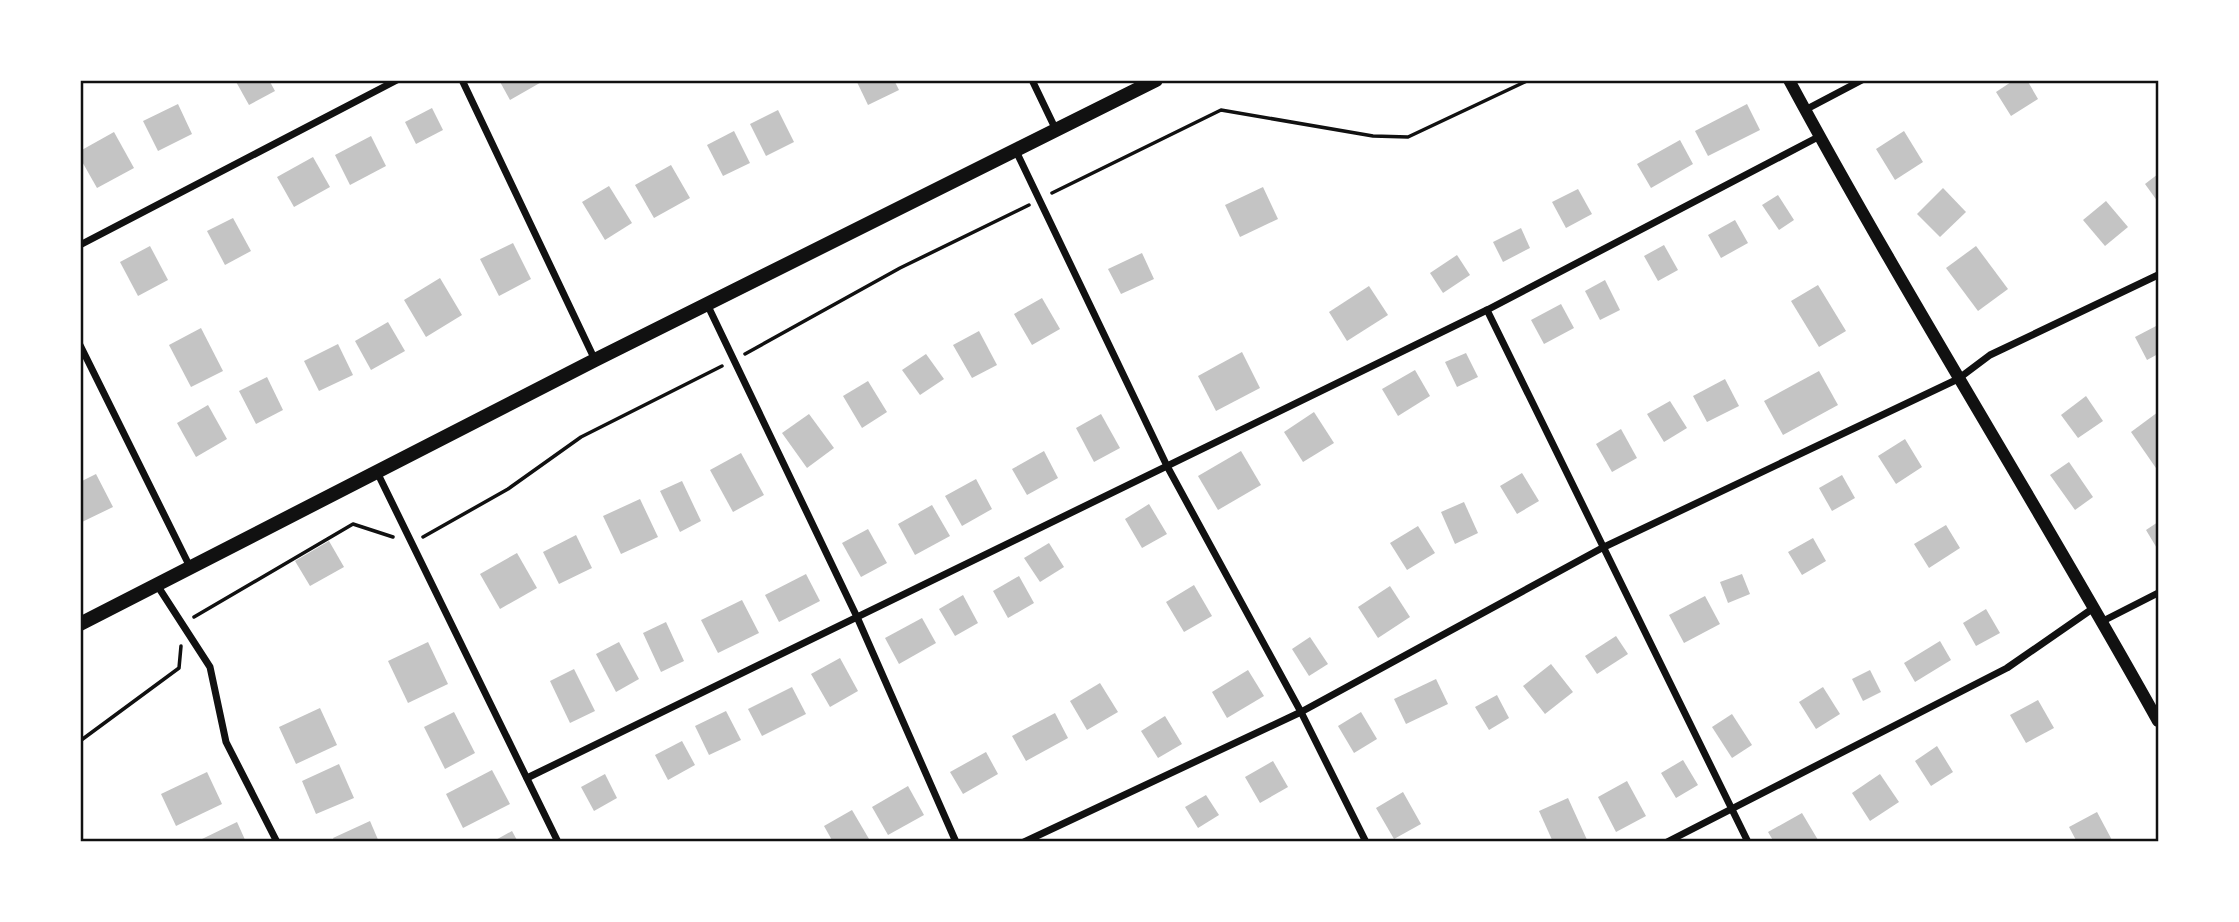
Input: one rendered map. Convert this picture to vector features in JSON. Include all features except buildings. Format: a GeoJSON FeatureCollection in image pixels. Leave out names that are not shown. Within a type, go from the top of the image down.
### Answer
{"type":"FeatureCollection","features":[{"type":"Feature","properties":{"kind":"main road"},"geometry":{"type":"LineString","coordinates":[[80,624],[595,360],[1156,80]]}},
{"type":"Feature","properties":{"kind":"street"},"geometry":{"type":"LineString","coordinates":[[80,245],[397,80]]}},
{"type":"Feature","properties":{"kind":"street"},"geometry":{"type":"LineString","coordinates":[[462,80],[595,360]]}},
{"type":"Feature","properties":{"kind":"street"},"geometry":{"type":"LineString","coordinates":[[1032,80],[1056,130]]}},
{"type":"Feature","properties":{"kind":"street"},"geometry":{"type":"LineString","coordinates":[[1788,80],[1958,379],[2095,607],[2158,720]]}},
{"type":"Feature","properties":{"kind":"street"},"geometry":{"type":"LineString","coordinates":[[1805,110],[1862,80]]}},
{"type":"Feature","properties":{"kind":"street"},"geometry":{"type":"LineString","coordinates":[[527,778],[1486,310],[1820,136]]}},
{"type":"Feature","properties":{"kind":"street"},"geometry":{"type":"LineString","coordinates":[[1016,151],[1167,466],[1301,712],[1366,842]]}},
{"type":"Feature","properties":{"kind":"street"},"geometry":{"type":"LineString","coordinates":[[1024,842],[1301,712],[1602,548],[1958,379],[1990,355],[2158,275]]}},
{"type":"Feature","properties":{"kind":"street"},"geometry":{"type":"LineString","coordinates":[[707,304],[857,617],[956,842]]}},
{"type":"Feature","properties":{"kind":"street"},"geometry":{"type":"LineString","coordinates":[[1486,310],[1748,842]]}},
{"type":"Feature","properties":{"kind":"street"},"geometry":{"type":"LineString","coordinates":[[80,345],[190,567]]}},
{"type":"Feature","properties":{"kind":"street"},"geometry":{"type":"LineString","coordinates":[[377,472],[558,842]]}},
{"type":"Feature","properties":{"kind":"street"},"geometry":{"type":"LineString","coordinates":[[157,585],[210,667],[226,742],[277,842]]}},
{"type":"Feature","properties":{"kind":"street"},"geometry":{"type":"LineString","coordinates":[[2103,621],[2158,593]]}},
{"type":"Feature","properties":{"kind":"street"},"geometry":{"type":"LineString","coordinates":[[1667,842],[2007,668],[2095,607]]}},
{"type":"Feature","properties":{"kind":"path"},"geometry":{"type":"LineString","coordinates":[[80,741],[179,668],[182,624],[353,524],[413,543],[508,489],[581,437],[734,360],[900,268],[1221,110],[1373,136],[1408,137],[1529,80]]}}]}
